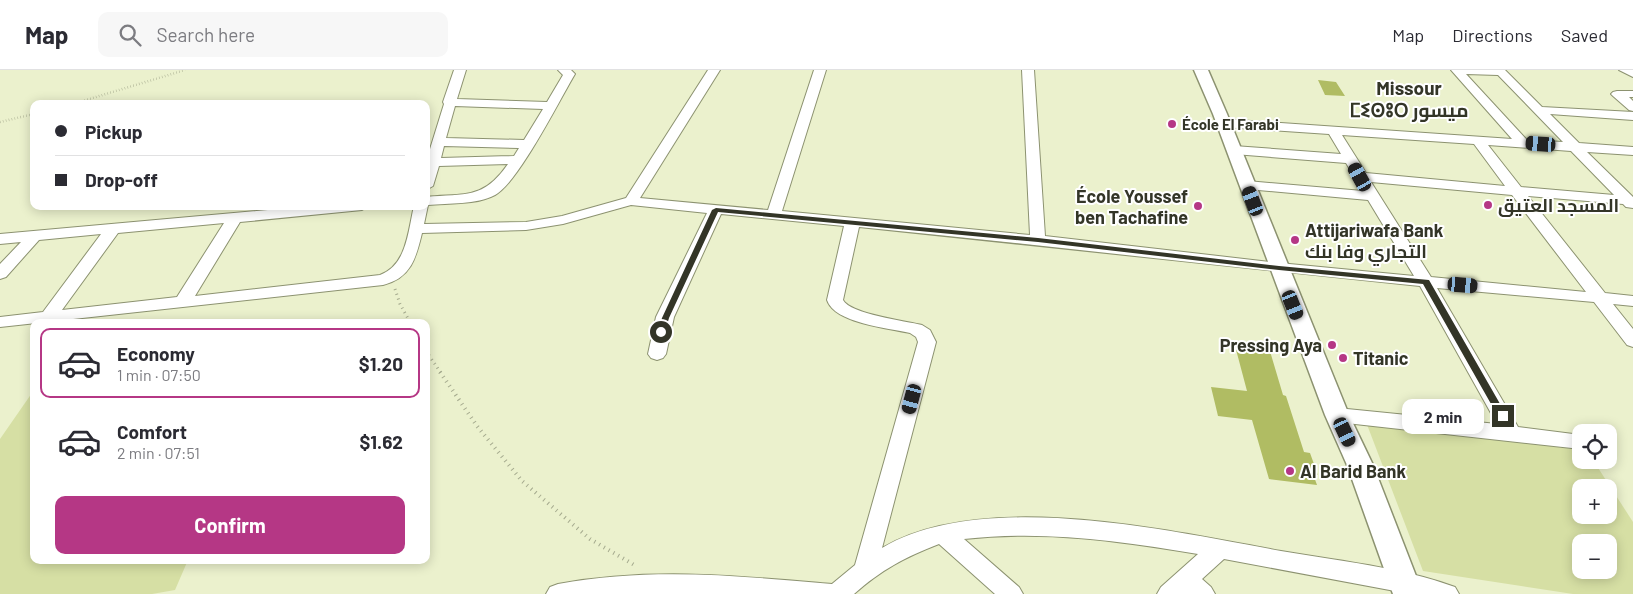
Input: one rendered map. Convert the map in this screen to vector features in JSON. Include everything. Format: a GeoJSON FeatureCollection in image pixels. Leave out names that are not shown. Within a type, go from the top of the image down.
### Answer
{"type":"FeatureCollection","features":[{"type":"Feature","properties":{"kind":"main road"},"geometry":{"type":"LineString","coordinates":[[1201,70],[1337,415],[1360,465],[1406,588]]}},
{"type":"Feature","properties":{"kind":"street"},"geometry":{"type":"LineString","coordinates":[[430,172],[449,102],[460,70]]}},
{"type":"Feature","properties":{"kind":"street"},"geometry":{"type":"LineString","coordinates":[[430,200],[490,192],[502,184],[569,74],[564,70]]}},
{"type":"Feature","properties":{"kind":"street"},"geometry":{"type":"LineString","coordinates":[[631,201],[714,70]]}},
{"type":"Feature","properties":{"kind":"street"},"geometry":{"type":"LineString","coordinates":[[773,216],[820,70]]}},
{"type":"Feature","properties":{"kind":"street"},"geometry":{"type":"LineString","coordinates":[[1028,70],[1038,240]]}},
{"type":"Feature","properties":{"kind":"street"},"geometry":{"type":"LineString","coordinates":[[1457,70],[1523,143]]}},
{"type":"Feature","properties":{"kind":"street"},"geometry":{"type":"LineString","coordinates":[[1462,70],[1500,71],[1631,202]]}},
{"type":"Feature","properties":{"kind":"street"},"geometry":{"type":"LineString","coordinates":[[1626,70],[1633,74]]}},
{"type":"Feature","properties":{"kind":"street"},"geometry":{"type":"LineString","coordinates":[[1633,94],[1617,93],[1633,107]]}},
{"type":"Feature","properties":{"kind":"street"},"geometry":{"type":"LineString","coordinates":[[449,102],[550,106]]}},
{"type":"Feature","properties":{"kind":"street"},"geometry":{"type":"LineString","coordinates":[[1538,110],[1633,116]]}},
{"type":"Feature","properties":{"kind":"street"},"geometry":{"type":"LineString","coordinates":[[1223,123],[1633,151]]}},
{"type":"Feature","properties":{"kind":"street"},"geometry":{"type":"LineString","coordinates":[[1333,131],[1426,282],[1512,433]]}},
{"type":"Feature","properties":{"kind":"street"},"geometry":{"type":"LineString","coordinates":[[1478,140],[1633,341]]}},
{"type":"Feature","properties":{"kind":"street"},"geometry":{"type":"LineString","coordinates":[[438,142],[527,144]]}},
{"type":"Feature","properties":{"kind":"street"},"geometry":{"type":"LineString","coordinates":[[1234,150],[1350,159]]}},
{"type":"Feature","properties":{"kind":"street"},"geometry":{"type":"LineString","coordinates":[[433,162],[517,160]]}},
{"type":"Feature","properties":{"kind":"street"},"geometry":{"type":"LineString","coordinates":[[1360,177],[1631,202]]}},
{"type":"Feature","properties":{"kind":"street"},"geometry":{"type":"LineString","coordinates":[[1247,185],[1372,196]]}},
{"type":"Feature","properties":{"kind":"street"},"geometry":{"type":"LineString","coordinates":[[416,229],[526,226],[563,220],[631,201],[1038,240],[1279,268],[1633,301]]}},
{"type":"Feature","properties":{"kind":"street"},"geometry":{"type":"LineString","coordinates":[[0,239],[316,210]]}},
{"type":"Feature","properties":{"kind":"street"},"geometry":{"type":"LineString","coordinates":[[0,322],[366,283],[391,278],[405,267],[420,210]]}},
{"type":"Feature","properties":{"kind":"street"},"geometry":{"type":"LineString","coordinates":[[657,354],[666,318],[716,210]]}},
{"type":"Feature","properties":{"kind":"street"},"geometry":{"type":"LineString","coordinates":[[182,302],[235,217]]}},
{"type":"Feature","properties":{"kind":"street"},"geometry":{"type":"LineString","coordinates":[[852,223],[835,300],[836,306],[850,314],[916,329],[924,334],[927,342],[865,570]]}},
{"type":"Feature","properties":{"kind":"street"},"geometry":{"type":"LineString","coordinates":[[49,316],[113,229]]}},
{"type":"Feature","properties":{"kind":"street"},"geometry":{"type":"LineString","coordinates":[[0,274],[34,236]]}},
{"type":"Feature","properties":{"kind":"street"},"geometry":{"type":"LineString","coordinates":[[1337,415],[1572,441]]}},
{"type":"Feature","properties":{"kind":"street"},"geometry":{"type":"LineString","coordinates":[[558,594],[585,588],[663,582],[835,594],[865,570],[898,550],[942,533],[986,528],[1073,528],[1121,532],[1220,548],[1406,588],[1447,594]]}},
{"type":"Feature","properties":{"kind":"street"},"geometry":{"type":"LineString","coordinates":[[942,533],[1011,594]]}},
{"type":"Feature","properties":{"kind":"street"},"geometry":{"type":"LineString","coordinates":[[1186,589],[1220,548]]}},
{"type":"Feature","properties":{"kind":"path"},"geometry":{"type":"LineString","coordinates":[[85,100],[185,70]]}},
{"type":"Feature","properties":{"kind":"path"},"geometry":{"type":"LineString","coordinates":[[0,122],[30,115]]}},
{"type":"Feature","properties":{"kind":"path"},"geometry":{"type":"LineString","coordinates":[[391,278],[400,304],[408,319]]}},
{"type":"Feature","properties":{"kind":"path"},"geometry":{"type":"LineString","coordinates":[[430,357],[477,426],[522,481],[590,539],[663,582]]}},
{"type":"Feature","properties":{"kind":"green space"},"geometry":{"type":"Polygon","coordinates":[[[30,396],[30,564],[186,564],[175,590],[152,594],[0,594],[0,439],[30,396]]]}},
{"type":"Feature","properties":{"kind":"green space"},"geometry":{"type":"Polygon","coordinates":[[[1366,422],[1572,449],[1572,469],[1599,469],[1605,479],[1572,479],[1572,524],[1617,524],[1617,497],[1633,522],[1633,594],[1573,594],[1423,571],[1366,422]]]}},
{"type":"Feature","properties":{"kind":"building"},"geometry":{"type":"Polygon","coordinates":[[[1318,80],[1336,82],[1345,96],[1325,95],[1318,80]]]}},
{"type":"Feature","properties":{"kind":"building"},"geometry":{"type":"Polygon","coordinates":[[[1234,342],[1269,348],[1283,395],[1286,396],[1304,452],[1310,453],[1318,475],[1313,474],[1317,485],[1269,479],[1252,420],[1218,416],[1211,387],[1247,391],[1234,342]]]}},
{"type":"Feature","properties":{"kind":"place","name":"École El Farabi"},"geometry":{"type":"Point","coordinates":[1172,124]}},
{"type":"Feature","properties":{"kind":"place","name":"المسجد العتيق"},"geometry":{"type":"Point","coordinates":[1488,205]}},
{"type":"Feature","properties":{"kind":"place","name":"École Youssef ben Tachafine"},"geometry":{"type":"Point","coordinates":[1198,206]}},
{"type":"Feature","properties":{"kind":"place","name":"Attijariwafa Bank التجاري وفا بنك"},"geometry":{"type":"Point","coordinates":[1295,240]}},
{"type":"Feature","properties":{"kind":"place","name":"Pressing Aya"},"geometry":{"type":"Point","coordinates":[1332,345]}},
{"type":"Feature","properties":{"kind":"place","name":"Titanic"},"geometry":{"type":"Point","coordinates":[1343,358]}},
{"type":"Feature","properties":{"kind":"place","name":"Al Barid Bank"},"geometry":{"type":"Point","coordinates":[1290,471]}},
{"type":"Feature","properties":{"kind":"district","name":"Missour ⵎⵉⵙⵓⵔ ميسور"},"geometry":{"type":"Point","coordinates":[1409,98]}},
{"type":"Feature","properties":{"kind":"route"},"geometry":{"type":"LineString","coordinates":[[661,332],[716,210],[1038,240],[1279,268],[1426,282],[1503,416]]}}]}
